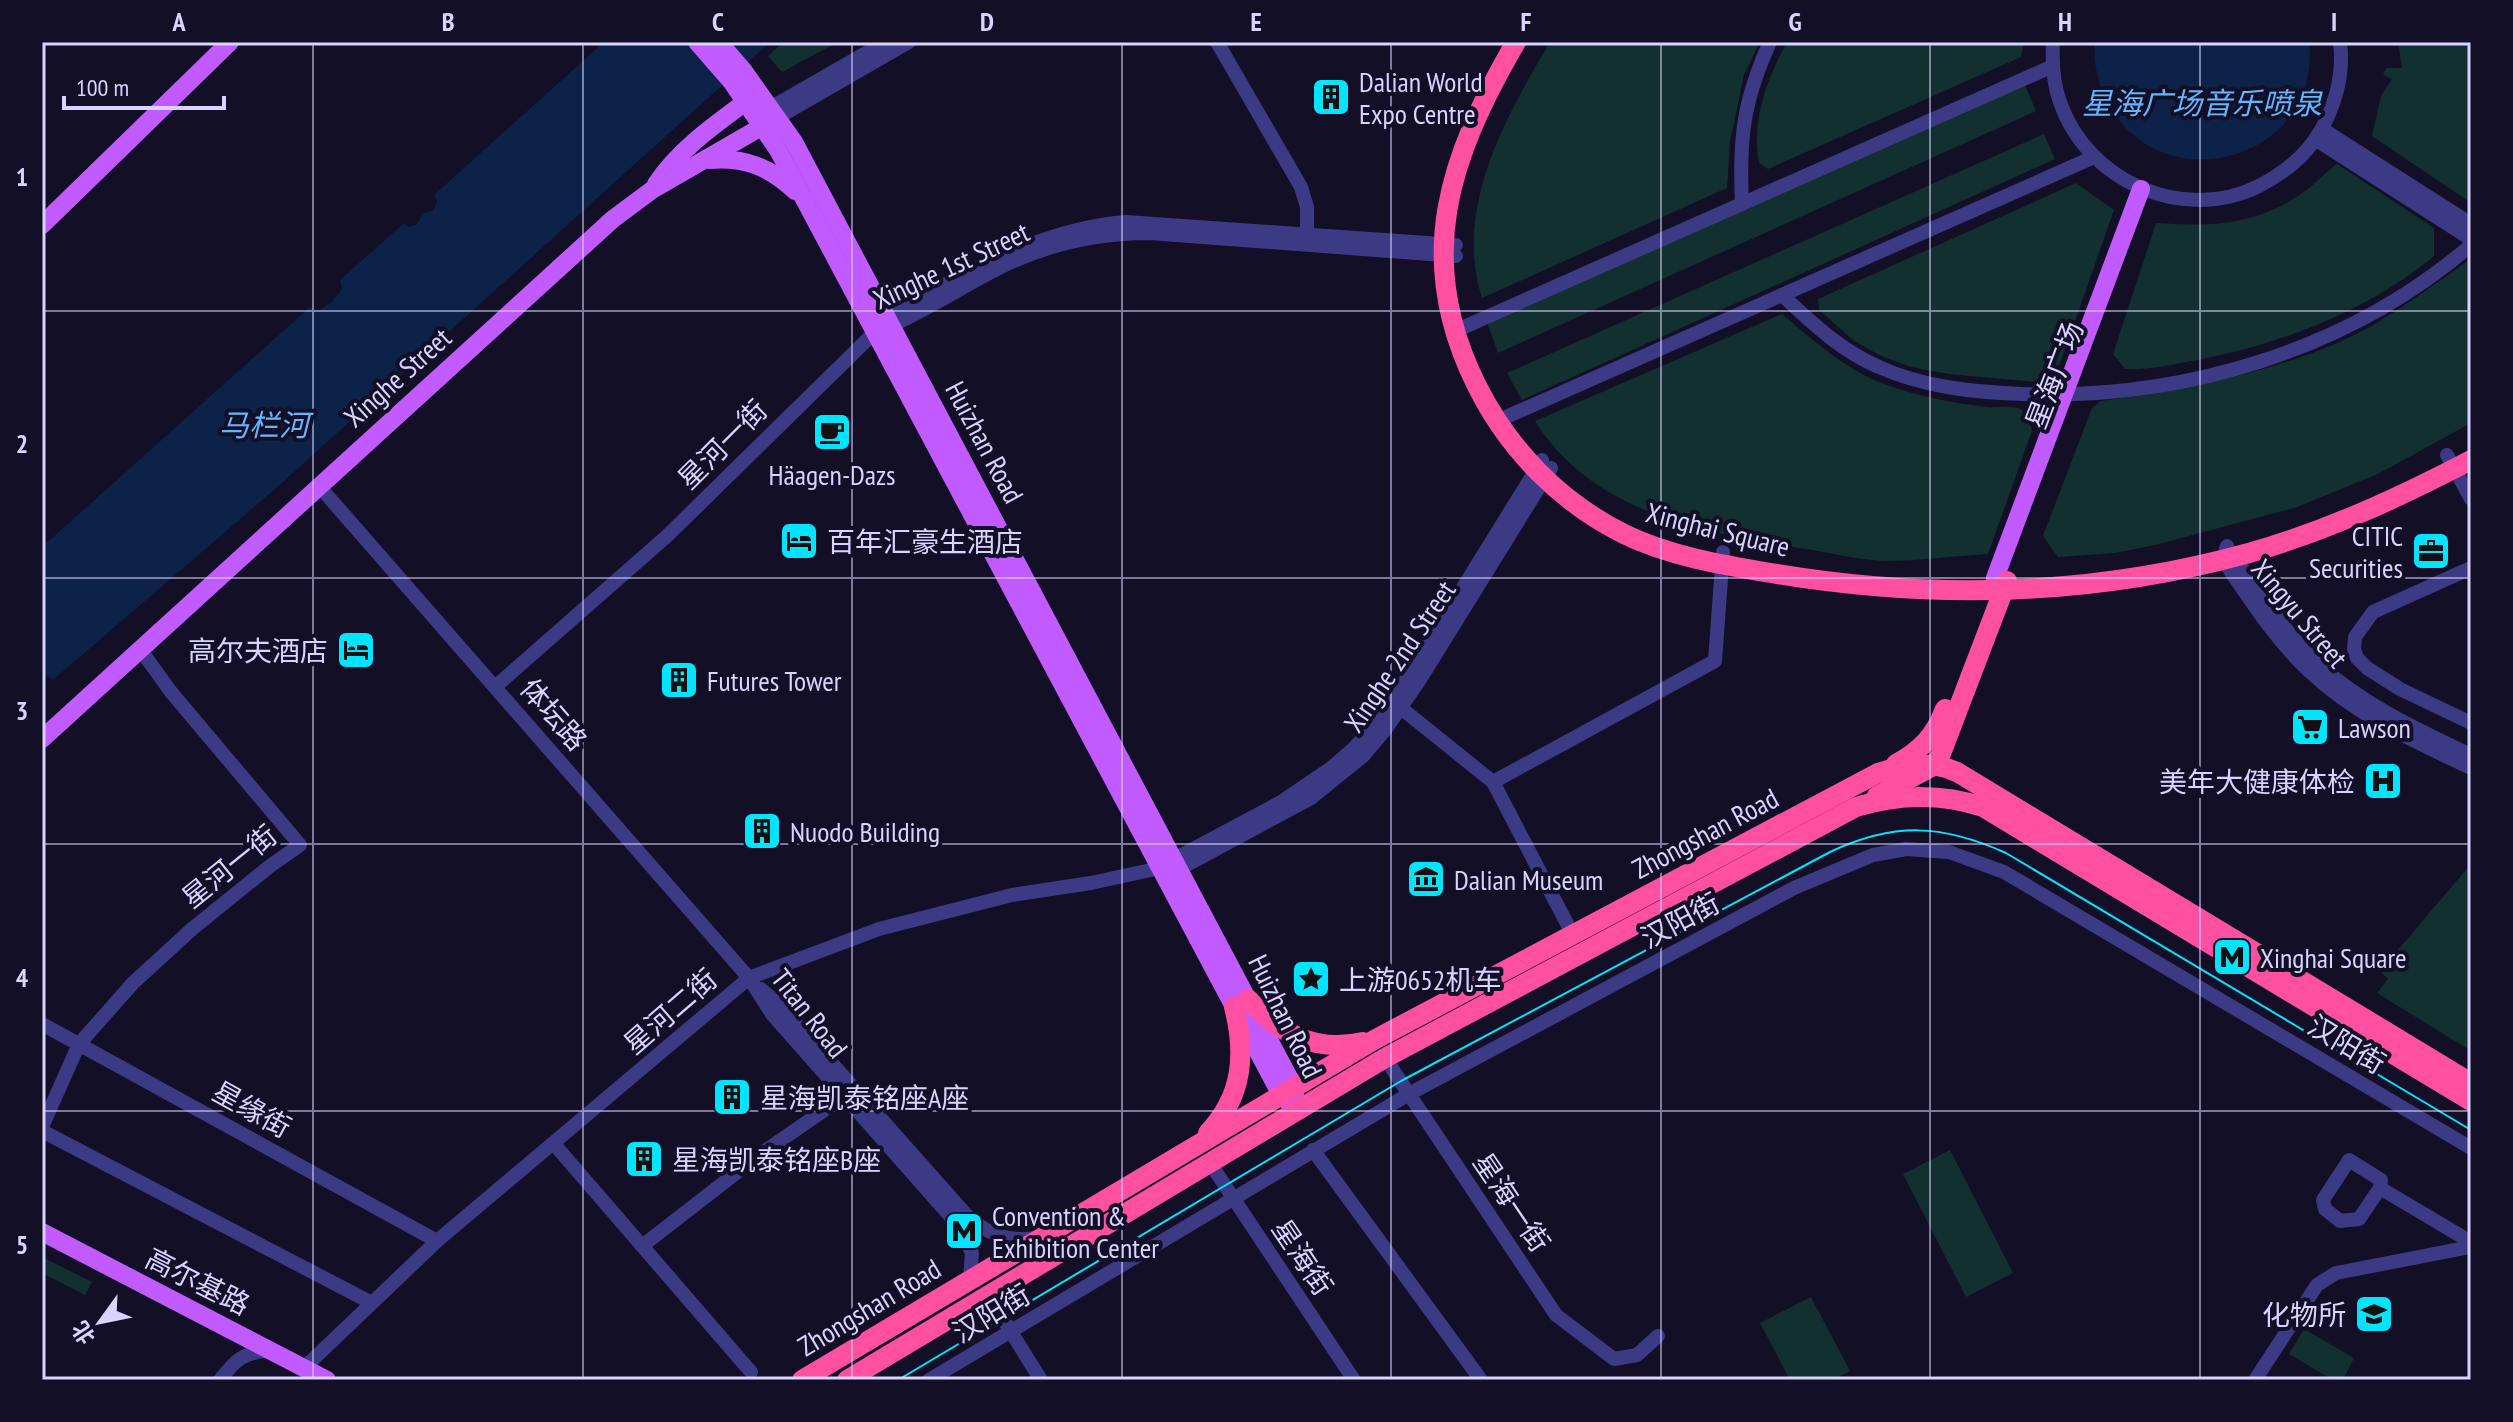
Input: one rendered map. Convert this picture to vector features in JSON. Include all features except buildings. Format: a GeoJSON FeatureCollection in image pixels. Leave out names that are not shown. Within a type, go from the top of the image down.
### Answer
{"type":"FeatureCollection","features":[{"type":"Feature","properties":{"kind":"highway","name":"Xinghai Square"},"geometry":{"type":"LineString","coordinates":[[1450,250],[1444,222],[1459,155],[1471,125],[1516,42]]}},
{"type":"Feature","properties":{"kind":"highway","name":"Xinghai Square"},"geometry":{"type":"LineString","coordinates":[[1530,42],[1482,128],[1470,160],[1446,282],[1472,377],[1543,469],[1588,513],[1625,534],[1664,549],[1851,585],[1931,591],[1999,584],[2082,585],[2171,571],[2228,554],[2462,458]]}},
{"type":"Feature","properties":{"kind":"highway"},"geometry":{"type":"LineString","coordinates":[[1856,807],[1937,764],[1999,584]]}},
{"type":"Feature","properties":{"kind":"highway"},"geometry":{"type":"LineString","coordinates":[[1878,773],[1919,749],[1939,725],[1999,584]]}},
{"type":"Feature","properties":{"kind":"highway"},"geometry":{"type":"LineString","coordinates":[[1937,764],[1957,772],[2471,1083]]}},
{"type":"Feature","properties":{"kind":"highway","name":"Zhongshan Road"},"geometry":{"type":"LineString","coordinates":[[847,1380],[1297,1111],[1380,1049],[1573,935],[1878,773],[1907,765],[1937,764]]}},
{"type":"Feature","properties":{"kind":"highway","name":"Zhongshan Road"},"geometry":{"type":"LineString","coordinates":[[802,1380],[1288,1091],[1380,1049],[1856,807],[1877,801],[1918,796],[1963,801],[1983,807],[2471,1101]]}},
{"type":"Feature","properties":{"kind":"highway"},"geometry":{"type":"LineString","coordinates":[[1241,1003],[1294,1037],[1313,1044],[1380,1049]]}},
{"type":"Feature","properties":{"kind":"highway"},"geometry":{"type":"LineString","coordinates":[[1195,1146],[1212,1130],[1235,1091],[1242,1052],[1241,1003]]}},
{"type":"Feature","properties":{"kind":"main road"},"geometry":{"type":"LineString","coordinates":[[42,209],[213,42]]}},
{"type":"Feature","properties":{"kind":"main road"},"geometry":{"type":"LineString","coordinates":[[42,225],[230,42]]}},
{"type":"Feature","properties":{"kind":"main road","name":"Huizhan Road"},"geometry":{"type":"LineString","coordinates":[[697,42],[737,76]]}},
{"type":"Feature","properties":{"kind":"main road","name":"Huizhan Road"},"geometry":{"type":"LineString","coordinates":[[719,42],[752,98],[794,142],[884,324],[1171,865],[1297,1111]]}},
{"type":"Feature","properties":{"kind":"main road","name":"Xinghe Street"},"geometry":{"type":"LineString","coordinates":[[652,190],[677,157],[693,142],[752,98]]}},
{"type":"Feature","properties":{"kind":"main road","name":"Huizhan Road"},"geometry":{"type":"LineString","coordinates":[[770,118],[778,150],[809,208],[884,324]]}},
{"type":"Feature","properties":{"kind":"main road","name":"Xinghe Street"},"geometry":{"type":"LineString","coordinates":[[42,739],[613,219],[652,190],[770,118]]}},
{"type":"Feature","properties":{"kind":"main road"},"geometry":{"type":"LineString","coordinates":[[703,161],[729,158],[766,169],[781,178],[809,208]]}},
{"type":"Feature","properties":{"kind":"main road","name":"星海广场"},"geometry":{"type":"LineString","coordinates":[[1999,584],[2147,191]]}},
{"type":"Feature","properties":{"kind":"main road","name":"高尔基路"},"geometry":{"type":"LineString","coordinates":[[42,1232],[327,1380]]}},
{"type":"Feature","properties":{"kind":"street","name":"Xinghe Street"},"geometry":{"type":"LineString","coordinates":[[770,118],[885,42]]}},
{"type":"Feature","properties":{"kind":"street","name":"Xinghe Street"},"geometry":{"type":"LineString","coordinates":[[770,118],[909,42]]}},
{"type":"Feature","properties":{"kind":"street"},"geometry":{"type":"LineString","coordinates":[[1217,42],[1301,187],[1307,207],[1307,234]]}},
{"type":"Feature","properties":{"kind":"street"},"geometry":{"type":"LineString","coordinates":[[1742,204],[1740,159],[1743,116],[1755,75],[1770,42]]}},
{"type":"Feature","properties":{"kind":"street"},"geometry":{"type":"LineString","coordinates":[[2053,42],[2053,66],[2060,103],[2069,122],[2094,157],[2110,171],[2147,191],[2189,200],[2211,200],[2252,190],[2289,168],[2318,134],[2336,96],[2342,43]]}},
{"type":"Feature","properties":{"kind":"street"},"geometry":{"type":"LineString","coordinates":[[1461,329],[2053,66]]}},
{"type":"Feature","properties":{"kind":"street"},"geometry":{"type":"LineString","coordinates":[[2318,134],[2471,224]]}},
{"type":"Feature","properties":{"kind":"street"},"geometry":{"type":"LineString","coordinates":[[1782,295],[1861,359],[1899,375],[1961,389],[1996,393],[2071,394],[2129,391],[2184,382],[2262,361],[2352,323],[2399,297],[2471,242],[2318,134]]}},
{"type":"Feature","properties":{"kind":"street"},"geometry":{"type":"LineString","coordinates":[[1502,419],[2094,157]]}},
{"type":"Feature","properties":{"kind":"street","name":"Xinghe 1st Street"},"geometry":{"type":"LineString","coordinates":[[884,324],[995,259],[1036,241],[1080,228],[1147,222],[1307,234],[1450,250]]}},
{"type":"Feature","properties":{"kind":"street","name":"Xinghe 1st Street"},"geometry":{"type":"LineString","coordinates":[[884,324],[1024,257],[1103,235],[1150,233],[1450,250]]}},
{"type":"Feature","properties":{"kind":"street","name":"星河一街"},"geometry":{"type":"LineString","coordinates":[[496,686],[667,536],[884,324]]}},
{"type":"Feature","properties":{"kind":"street"},"geometry":{"type":"LineString","coordinates":[[2462,458],[2471,499]]}},
{"type":"Feature","properties":{"kind":"street","name":"Xinghe 2nd Street"},"geometry":{"type":"LineString","coordinates":[[1171,865],[1281,802],[1353,749],[1377,723],[1405,682],[1543,469]]}},
{"type":"Feature","properties":{"kind":"street","name":"Xinghe 2nd Street"},"geometry":{"type":"LineString","coordinates":[[1171,865],[1278,817],[1320,791],[1363,756],[1401,708],[1543,469]]}},
{"type":"Feature","properties":{"kind":"street","name":"体坛路"},"geometry":{"type":"LineString","coordinates":[[319,486],[749,978]]}},
{"type":"Feature","properties":{"kind":"street","name":"Xingyu Street"},"geometry":{"type":"LineString","coordinates":[[2228,554],[2265,620],[2307,670],[2353,706],[2385,726],[2471,755]]}},
{"type":"Feature","properties":{"kind":"street"},"geometry":{"type":"LineString","coordinates":[[1493,782],[1715,661],[1723,558]]}},
{"type":"Feature","properties":{"kind":"street"},"geometry":{"type":"LineString","coordinates":[[2471,568],[2373,612],[2355,637],[2354,649],[2357,658],[2367,668],[2400,689],[2471,723]]}},
{"type":"Feature","properties":{"kind":"street","name":"星河一街"},"geometry":{"type":"LineString","coordinates":[[42,1129],[79,1044],[133,983],[192,929],[300,845],[171,692],[140,649]]}},
{"type":"Feature","properties":{"kind":"street"},"geometry":{"type":"LineString","coordinates":[[1401,708],[1493,782],[1573,935]]}},
{"type":"Feature","properties":{"kind":"street"},"geometry":{"type":"LineString","coordinates":[[2435,745],[2451,713]]}},
{"type":"Feature","properties":{"kind":"street","name":"Xingyu Street"},"geometry":{"type":"LineString","coordinates":[[2435,745],[2471,768]]}},
{"type":"Feature","properties":{"kind":"street","name":"汉阳街"},"geometry":{"type":"LineString","coordinates":[[929,1380],[1409,1094],[1794,888],[1873,855],[1906,849],[1949,852],[2004,872],[2471,1148]]}},
{"type":"Feature","properties":{"kind":"street","name":"星河二街"},"geometry":{"type":"LineString","coordinates":[[305,1367],[437,1241],[749,978],[879,929],[1012,895],[1171,865]]}},
{"type":"Feature","properties":{"kind":"street","name":"Titan Road"},"geometry":{"type":"LineString","coordinates":[[749,978],[781,1006],[969,1218],[994,1235],[1009,1239],[1040,1238]]}},
{"type":"Feature","properties":{"kind":"street","name":"Titan Road"},"geometry":{"type":"LineString","coordinates":[[749,978],[772,1014],[959,1226],[972,1253],[970,1279]]}},
{"type":"Feature","properties":{"kind":"street","name":"星缘街"},"geometry":{"type":"LineString","coordinates":[[42,1024],[437,1241]]}},
{"type":"Feature","properties":{"kind":"street","name":"星海一街"},"geometry":{"type":"LineString","coordinates":[[1380,1049],[1556,1315],[1614,1359],[1637,1355],[1658,1336]]}},
{"type":"Feature","properties":{"kind":"street"},"geometry":{"type":"LineString","coordinates":[[642,1246],[762,1153],[842,1098]]}},
{"type":"Feature","properties":{"kind":"street"},"geometry":{"type":"LineString","coordinates":[[42,1129],[370,1302]]}},
{"type":"Feature","properties":{"kind":"street"},"geometry":{"type":"LineString","coordinates":[[554,1144],[751,1372]]}},
{"type":"Feature","properties":{"kind":"street"},"geometry":{"type":"LineString","coordinates":[[1313,1150],[1481,1380]]}},
{"type":"Feature","properties":{"kind":"street"},"geometry":{"type":"LineString","coordinates":[[2349,1160],[2381,1180],[2380,1188],[2359,1219],[2340,1221],[2325,1209],[2323,1200],[2349,1160]]}},
{"type":"Feature","properties":{"kind":"street","name":"星海街"},"geometry":{"type":"LineString","coordinates":[[1210,1163],[1354,1380]]}},
{"type":"Feature","properties":{"kind":"street"},"geometry":{"type":"LineString","coordinates":[[2255,1380],[2317,1285],[2326,1278],[2336,1273],[2470,1247],[2471,1243],[2380,1188]]}},
{"type":"Feature","properties":{"kind":"street"},"geometry":{"type":"LineString","coordinates":[[988,1295],[1041,1380]]}},
{"type":"Feature","properties":{"kind":"street"},"geometry":{"type":"LineString","coordinates":[[220,1380],[232,1364],[247,1352],[271,1350]]}},
{"type":"Feature","properties":{"kind":"green space"},"geometry":{"type":"Polygon","coordinates":[[[783,42],[838,42],[782,72],[768,56],[783,42]]]}},
{"type":"Feature","properties":{"kind":"green space"},"geometry":{"type":"Polygon","coordinates":[[[1550,42],[1760,42],[1744,75],[1730,142],[1727,188],[1482,298],[1475,264],[1474,231],[1479,197],[1502,132],[1550,42]]]}},
{"type":"Feature","properties":{"kind":"green space"},"geometry":{"type":"Polygon","coordinates":[[[1787,42],[2024,42],[2021,57],[1768,169],[1759,163],[1759,116],[1767,85],[1787,42]]]}},
{"type":"Feature","properties":{"kind":"green space"},"geometry":{"type":"Polygon","coordinates":[[[2398,42],[2471,42],[2471,203],[2372,136],[2381,96],[2392,79],[2383,75],[2386,68],[2402,68],[2398,42]]]}},
{"type":"Feature","properties":{"kind":"green space"},"geometry":{"type":"Polygon","coordinates":[[[2024,83],[2036,111],[1498,353],[1487,322],[2024,83]]]}},
{"type":"Feature","properties":{"kind":"green space"},"geometry":{"type":"Polygon","coordinates":[[[2044,134],[2055,159],[1522,400],[1507,373],[2044,134]]]}},
{"type":"Feature","properties":{"kind":"green space"},"geometry":{"type":"Polygon","coordinates":[[[2337,164],[2434,228],[2434,256],[2349,311],[2285,337],[2219,355],[2156,367],[2125,369],[2113,354],[2156,223],[2217,223],[2255,216],[2291,200],[2337,164]]]}},
{"type":"Feature","properties":{"kind":"green space"},"geometry":{"type":"Polygon","coordinates":[[[2076,183],[2114,210],[2060,364],[2048,379],[2038,382],[1949,374],[1911,367],[1879,355],[1853,340],[1819,310],[1818,299],[2076,183]]]}},
{"type":"Feature","properties":{"kind":"green space"},"geometry":{"type":"Polygon","coordinates":[[[2471,259],[2471,423],[2378,474],[2297,507],[2155,545],[2115,553],[2058,557],[2043,536],[2092,408],[2101,401],[2242,375],[2312,353],[2375,324],[2471,259]]]}},
{"type":"Feature","properties":{"kind":"green space"},"geometry":{"type":"Polygon","coordinates":[[[1782,314],[1843,362],[1884,384],[1948,401],[1987,407],[2014,407],[2028,415],[2032,431],[1988,554],[1884,561],[1729,536],[1691,526],[1619,498],[1587,478],[1559,452],[1535,421],[1782,314]]]}},
{"type":"Feature","properties":{"kind":"green space"},"geometry":{"type":"Polygon","coordinates":[[[2471,864],[2471,1051],[2377,993],[2388,979],[2380,971],[2471,864]]]}},
{"type":"Feature","properties":{"kind":"green space"},"geometry":{"type":"Polygon","coordinates":[[[1950,1150],[2013,1273],[1966,1297],[1903,1174],[1950,1150]]]}},
{"type":"Feature","properties":{"kind":"green space"},"geometry":{"type":"Polygon","coordinates":[[[42,1257],[92,1282],[85,1295],[42,1273],[42,1257]]]}},
{"type":"Feature","properties":{"kind":"green space"},"geometry":{"type":"Polygon","coordinates":[[[1811,1297],[1850,1371],[1833,1380],[1790,1380],[1760,1323],[1811,1297]]]}},
{"type":"Feature","properties":{"kind":"green space"},"geometry":{"type":"Polygon","coordinates":[[[2304,1329],[2354,1358],[2345,1376],[2333,1380],[2289,1354],[2304,1329]]]}},
{"type":"Feature","properties":{"kind":"water","name":"马栏河"},"geometry":{"type":"Polygon","coordinates":[[[604,42],[770,42],[274,490],[53,680],[46,675],[42,678],[42,547],[310,307],[318,311],[332,302],[342,289],[340,280],[404,223],[408,227],[416,225],[424,213],[433,211],[437,202],[434,195],[604,42]]]}},
{"type":"Feature","properties":{"kind":"water","name":"星海广场音乐喷泉"},"geometry":{"type":"Polygon","coordinates":[[[2095,42],[2309,42],[2306,84],[2290,117],[2263,141],[2230,156],[2194,159],[2159,151],[2127,130],[2104,95],[2095,62],[2095,42]]]}},
{"type":"Feature","properties":{"kind":"tram line"},"geometry":{"type":"LineString","coordinates":[[898,1380],[1401,1081],[1830,852],[1853,842],[1897,831],[1918,830],[1960,836],[2006,853],[2471,1130]]}},
{"type":"Feature","properties":{"kind":"place","name":"Dalian World Expo Centre"},"geometry":{"type":"Point","coordinates":[1331,97]}},
{"type":"Feature","properties":{"kind":"place","name":"Häagen-Dazs"},"geometry":{"type":"Point","coordinates":[832,432]}},
{"type":"Feature","properties":{"kind":"place","name":"百年汇豪生酒店"},"geometry":{"type":"Point","coordinates":[799,541]}},
{"type":"Feature","properties":{"kind":"place","name":"CITIC Securities"},"geometry":{"type":"Point","coordinates":[2431,551]}},
{"type":"Feature","properties":{"kind":"place","name":"高尔夫酒店"},"geometry":{"type":"Point","coordinates":[356,650]}},
{"type":"Feature","properties":{"kind":"place","name":"Futures Tower"},"geometry":{"type":"Point","coordinates":[679,680]}},
{"type":"Feature","properties":{"kind":"place","name":"Lawson"},"geometry":{"type":"Point","coordinates":[2310,727]}},
{"type":"Feature","properties":{"kind":"place","name":"美年大健康体检"},"geometry":{"type":"Point","coordinates":[2383,781]}},
{"type":"Feature","properties":{"kind":"place","name":"Nuodo Building"},"geometry":{"type":"Point","coordinates":[762,831]}},
{"type":"Feature","properties":{"kind":"place","name":"Dalian Museum"},"geometry":{"type":"Point","coordinates":[1426,879]}},
{"type":"Feature","properties":{"kind":"place","name":"Xinghai Square"},"geometry":{"type":"Point","coordinates":[2232,957]}},
{"type":"Feature","properties":{"kind":"place","name":"上游0652机车"},"geometry":{"type":"Point","coordinates":[1311,979]}},
{"type":"Feature","properties":{"kind":"place","name":"星海凯泰铭座A座"},"geometry":{"type":"Point","coordinates":[732,1097]}},
{"type":"Feature","properties":{"kind":"place","name":"星海凯泰铭座B座"},"geometry":{"type":"Point","coordinates":[644,1159]}},
{"type":"Feature","properties":{"kind":"place","name":"Convention & Exhibition Center"},"geometry":{"type":"Point","coordinates":[964,1231]}},
{"type":"Feature","properties":{"kind":"place","name":"化物所"},"geometry":{"type":"Point","coordinates":[2374,1314]}}]}
